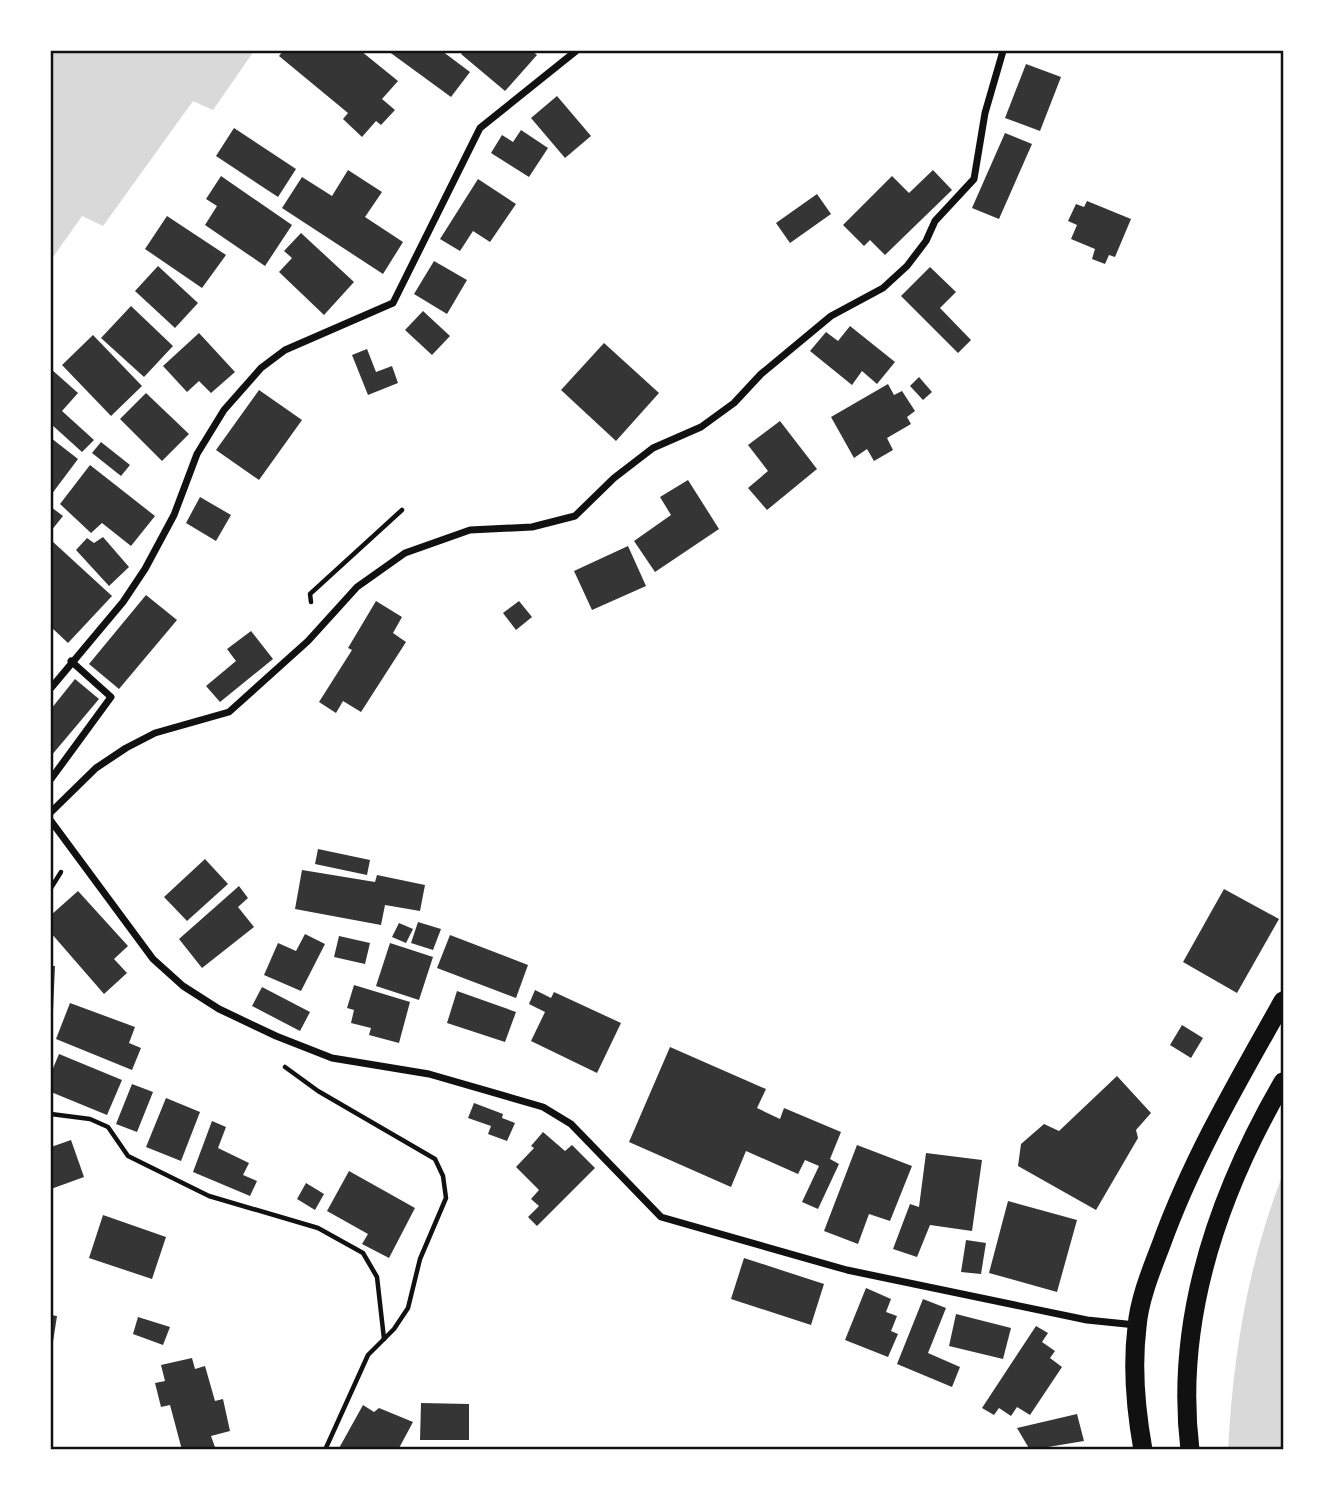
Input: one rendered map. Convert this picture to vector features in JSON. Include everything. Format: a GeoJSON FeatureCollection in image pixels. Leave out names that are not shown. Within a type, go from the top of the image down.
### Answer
{"type":"FeatureCollection","features":[{"type":"Feature","properties":{"kind":"highway"},"geometry":{"type":"LineString","coordinates":[[1143,1450],[1135,1367],[1137,1325],[1150,1274],[1176,1204],[1219,1115],[1283,1001]]}},
{"type":"Feature","properties":{"kind":"highway"},"geometry":{"type":"LineString","coordinates":[[1190,1450],[1186,1419],[1190,1341],[1207,1246],[1237,1171],[1283,1082]]}},
{"type":"Feature","properties":{"kind":"street"},"geometry":{"type":"LineString","coordinates":[[51,688],[123,602],[145,569],[174,515],[203,444],[224,410],[261,368],[285,350],[393,303],[480,128],[576,51]]}},
{"type":"Feature","properties":{"kind":"street"},"geometry":{"type":"LineString","coordinates":[[51,812],[96,768],[126,748],[155,733],[229,712],[308,641],[357,587],[404,553],[470,530],[532,527],[575,516],[614,478],[653,448],[701,427],[734,403],[761,374],[831,316],[883,288],[907,266],[926,241],[935,221],[974,179],[985,113],[1003,51]]}},
{"type":"Feature","properties":{"kind":"street"},"geometry":{"type":"LineString","coordinates":[[51,779],[111,697],[71,662]]}},
{"type":"Feature","properties":{"kind":"street"},"geometry":{"type":"LineString","coordinates":[[51,821],[153,958],[183,986],[219,1009],[332,1058],[429,1074],[543,1107],[571,1124],[661,1217],[846,1270],[1087,1320],[1137,1325]]}},
{"type":"Feature","properties":{"kind":"path"},"geometry":{"type":"LineString","coordinates":[[274,1058],[318,1091],[435,1159],[443,1176],[446,1198],[420,1259],[408,1308],[368,1355],[325,1450]]}},
{"type":"Feature","properties":{"kind":"path"},"geometry":{"type":"LineString","coordinates":[[51,1114],[90,1119],[108,1127],[128,1156],[209,1196],[317,1228],[363,1253],[377,1277],[384,1339]]}},
{"type":"Feature","properties":{"kind":"shaded area"},"geometry":{"type":"Polygon","coordinates":[[[51,51],[254,51],[213,110],[193,101],[103,226],[82,216],[51,260],[51,51]]]}},
{"type":"Feature","properties":{"kind":"shaded area"},"geometry":{"type":"Polygon","coordinates":[[[1283,1174],[1283,1450],[1228,1450],[1238,1344],[1244,1310],[1260,1241],[1283,1174]]]}},
{"type":"Feature","properties":{"kind":"building"},"geometry":{"type":"Polygon","coordinates":[[[283,51],[361,51],[398,81],[382,99],[395,110],[381,125],[376,121],[362,137],[343,119],[348,113],[279,56],[283,51]]]}},
{"type":"Feature","properties":{"kind":"building"},"geometry":{"type":"Polygon","coordinates":[[[388,51],[442,51],[470,72],[451,97],[388,51]]]}},
{"type":"Feature","properties":{"kind":"building"},"geometry":{"type":"Polygon","coordinates":[[[464,51],[532,51],[537,55],[505,91],[461,54],[464,51]]]}},
{"type":"Feature","properties":{"kind":"building"},"geometry":{"type":"Polygon","coordinates":[[[1026,64],[1061,77],[1040,131],[1005,118],[1026,64]]]}},
{"type":"Feature","properties":{"kind":"building"},"geometry":{"type":"Polygon","coordinates":[[[557,96],[591,136],[565,158],[531,118],[557,96]]]}},
{"type":"Feature","properties":{"kind":"building"},"geometry":{"type":"Polygon","coordinates":[[[234,128],[296,169],[278,197],[216,156],[234,128]]]}},
{"type":"Feature","properties":{"kind":"building"},"geometry":{"type":"Polygon","coordinates":[[[521,130],[548,148],[529,177],[491,153],[502,135],[513,142],[521,130]]]}},
{"type":"Feature","properties":{"kind":"building"},"geometry":{"type":"Polygon","coordinates":[[[1005,133],[1032,144],[999,219],[972,208],[1005,133]]]}},
{"type":"Feature","properties":{"kind":"building"},"geometry":{"type":"Polygon","coordinates":[[[348,170],[382,192],[365,217],[403,242],[383,274],[282,208],[302,177],[332,196],[348,170]]]}},
{"type":"Feature","properties":{"kind":"building"},"geometry":{"type":"Polygon","coordinates":[[[933,170],[952,190],[885,255],[870,240],[864,246],[843,225],[892,176],[909,193],[933,170]]]}},
{"type":"Feature","properties":{"kind":"building"},"geometry":{"type":"Polygon","coordinates":[[[221,176],[292,225],[265,266],[205,225],[217,206],[206,199],[221,176]]]}},
{"type":"Feature","properties":{"kind":"building"},"geometry":{"type":"Polygon","coordinates":[[[478,179],[516,204],[490,242],[473,231],[460,251],[440,239],[478,179]]]}},
{"type":"Feature","properties":{"kind":"building"},"geometry":{"type":"Polygon","coordinates":[[[817,194],[831,214],[790,243],[776,223],[817,194]]]}},
{"type":"Feature","properties":{"kind":"building"},"geometry":{"type":"Polygon","coordinates":[[[1087,201],[1131,219],[1115,257],[1109,255],[1105,264],[1092,259],[1095,249],[1071,239],[1077,225],[1068,221],[1076,204],[1084,207],[1087,201]]]}},
{"type":"Feature","properties":{"kind":"building"},"geometry":{"type":"Polygon","coordinates":[[[167,216],[226,255],[202,288],[145,249],[167,216]]]}},
{"type":"Feature","properties":{"kind":"building"},"geometry":{"type":"Polygon","coordinates":[[[301,233],[354,282],[324,315],[279,272],[292,258],[284,251],[301,233]]]}},
{"type":"Feature","properties":{"kind":"building"},"geometry":{"type":"Polygon","coordinates":[[[434,261],[467,280],[447,314],[414,294],[434,261]]]}},
{"type":"Feature","properties":{"kind":"building"},"geometry":{"type":"Polygon","coordinates":[[[158,266],[198,303],[175,328],[135,291],[158,266]]]}},
{"type":"Feature","properties":{"kind":"building"},"geometry":{"type":"Polygon","coordinates":[[[930,267],[956,292],[940,308],[971,340],[958,353],[901,296],[930,267]]]}},
{"type":"Feature","properties":{"kind":"building"},"geometry":{"type":"Polygon","coordinates":[[[131,306],[173,346],[144,377],[101,338],[131,306]]]}},
{"type":"Feature","properties":{"kind":"building"},"geometry":{"type":"Polygon","coordinates":[[[423,311],[450,336],[432,355],[405,330],[423,311]]]}},
{"type":"Feature","properties":{"kind":"building"},"geometry":{"type":"Polygon","coordinates":[[[850,326],[895,362],[877,384],[862,371],[852,385],[810,351],[826,332],[838,341],[850,326]]]}},
{"type":"Feature","properties":{"kind":"building"},"geometry":{"type":"Polygon","coordinates":[[[199,333],[235,372],[211,393],[199,381],[187,392],[163,366],[199,333]]]}},
{"type":"Feature","properties":{"kind":"building"},"geometry":{"type":"Polygon","coordinates":[[[93,335],[142,386],[111,416],[62,365],[93,335]]]}},
{"type":"Feature","properties":{"kind":"building"},"geometry":{"type":"Polygon","coordinates":[[[604,343],[659,393],[616,441],[561,390],[604,343]]]}},
{"type":"Feature","properties":{"kind":"building"},"geometry":{"type":"Polygon","coordinates":[[[367,349],[376,372],[392,366],[398,383],[368,395],[352,355],[367,349]]]}},
{"type":"Feature","properties":{"kind":"building"},"geometry":{"type":"Polygon","coordinates":[[[51,369],[78,393],[62,411],[94,440],[82,452],[51,424],[51,369]]]}},
{"type":"Feature","properties":{"kind":"building"},"geometry":{"type":"Polygon","coordinates":[[[919,377],[932,392],[923,400],[910,386],[919,377]]]}},
{"type":"Feature","properties":{"kind":"building"},"geometry":{"type":"Polygon","coordinates":[[[888,384],[894,395],[902,391],[915,411],[907,417],[911,424],[887,438],[893,450],[874,461],[867,449],[854,458],[831,417],[888,384]]]}},
{"type":"Feature","properties":{"kind":"building"},"geometry":{"type":"Polygon","coordinates":[[[259,390],[302,420],[259,480],[216,450],[259,390]]]}},
{"type":"Feature","properties":{"kind":"building"},"geometry":{"type":"Polygon","coordinates":[[[146,393],[189,434],[162,461],[120,419],[146,393]]]}},
{"type":"Feature","properties":{"kind":"building"},"geometry":{"type":"Polygon","coordinates":[[[780,421],[817,469],[767,510],[748,488],[768,471],[748,445],[780,421]]]}},
{"type":"Feature","properties":{"kind":"building"},"geometry":{"type":"Polygon","coordinates":[[[51,438],[78,459],[51,495],[51,438]]]}},
{"type":"Feature","properties":{"kind":"building"},"geometry":{"type":"Polygon","coordinates":[[[101,442],[130,465],[121,476],[92,453],[101,442]]]}},
{"type":"Feature","properties":{"kind":"building"},"geometry":{"type":"Polygon","coordinates":[[[90,465],[155,516],[131,546],[102,523],[91,533],[60,504],[90,465]]]}},
{"type":"Feature","properties":{"kind":"building"},"geometry":{"type":"Polygon","coordinates":[[[688,480],[719,529],[655,572],[634,541],[671,515],[660,497],[688,480]]]}},
{"type":"Feature","properties":{"kind":"building"},"geometry":{"type":"Polygon","coordinates":[[[200,497],[231,515],[216,541],[186,523],[200,497]]]}},
{"type":"Feature","properties":{"kind":"building"},"geometry":{"type":"Polygon","coordinates":[[[51,507],[63,516],[51,531],[51,507]]]}},
{"type":"Feature","properties":{"kind":"building"},"geometry":{"type":"Polygon","coordinates":[[[103,537],[129,567],[109,586],[76,550],[87,538],[94,543],[103,537]]]}},
{"type":"Feature","properties":{"kind":"building"},"geometry":{"type":"Polygon","coordinates":[[[52,541],[112,596],[68,643],[51,627],[52,541]]]}},
{"type":"Feature","properties":{"kind":"building"},"geometry":{"type":"Polygon","coordinates":[[[628,546],[646,586],[592,610],[574,571],[628,546]]]}},
{"type":"Feature","properties":{"kind":"building"},"geometry":{"type":"Polygon","coordinates":[[[146,595],[177,620],[119,689],[89,664],[146,595]]]}},
{"type":"Feature","properties":{"kind":"building"},"geometry":{"type":"Polygon","coordinates":[[[376,601],[402,617],[393,633],[406,642],[361,712],[343,701],[336,713],[319,702],[352,650],[348,648],[376,601]]]}},
{"type":"Feature","properties":{"kind":"building"},"geometry":{"type":"Polygon","coordinates":[[[519,601],[532,617],[516,630],[503,613],[519,601]]]}},
{"type":"Feature","properties":{"kind":"building"},"geometry":{"type":"Polygon","coordinates":[[[251,631],[273,659],[220,702],[206,686],[236,661],[227,649],[251,631]]]}},
{"type":"Feature","properties":{"kind":"building"},"geometry":{"type":"Polygon","coordinates":[[[75,679],[99,699],[51,756],[51,709],[75,679]]]}},
{"type":"Feature","properties":{"kind":"building"},"geometry":{"type":"Polygon","coordinates":[[[318,849],[370,860],[367,875],[315,864],[318,849]]]}},
{"type":"Feature","properties":{"kind":"building"},"geometry":{"type":"Polygon","coordinates":[[[205,859],[228,884],[187,921],[164,897],[205,859]]]}},
{"type":"Feature","properties":{"kind":"building"},"geometry":{"type":"Polygon","coordinates":[[[302,870],[375,882],[377,875],[425,885],[420,911],[385,905],[381,925],[295,909],[302,870]]]}},
{"type":"Feature","properties":{"kind":"building"},"geometry":{"type":"Polygon","coordinates":[[[239,886],[248,898],[238,907],[254,927],[202,968],[179,939],[239,886]]]}},
{"type":"Feature","properties":{"kind":"building"},"geometry":{"type":"Polygon","coordinates":[[[1224,889],[1279,919],[1237,993],[1183,962],[1224,889]]]}},
{"type":"Feature","properties":{"kind":"building"},"geometry":{"type":"Polygon","coordinates":[[[78,891],[128,946],[114,959],[127,973],[104,994],[51,933],[51,915],[78,891]]]}},
{"type":"Feature","properties":{"kind":"building"},"geometry":{"type":"Polygon","coordinates":[[[418,922],[441,929],[433,950],[411,943],[418,922]]]}},
{"type":"Feature","properties":{"kind":"building"},"geometry":{"type":"Polygon","coordinates":[[[399,923],[413,929],[406,943],[392,937],[399,923]]]}},
{"type":"Feature","properties":{"kind":"building"},"geometry":{"type":"Polygon","coordinates":[[[305,934],[325,944],[301,991],[264,975],[278,943],[296,951],[305,934]]]}},
{"type":"Feature","properties":{"kind":"building"},"geometry":{"type":"Polygon","coordinates":[[[450,935],[528,965],[516,998],[437,968],[450,935]]]}},
{"type":"Feature","properties":{"kind":"building"},"geometry":{"type":"Polygon","coordinates":[[[339,936],[370,943],[365,964],[334,957],[339,936]]]}},
{"type":"Feature","properties":{"kind":"building"},"geometry":{"type":"Polygon","coordinates":[[[390,943],[433,957],[419,1000],[376,986],[390,943]]]}},
{"type":"Feature","properties":{"kind":"building"},"geometry":{"type":"Polygon","coordinates":[[[51,966],[55,966],[53,1011],[51,1010],[51,966]]]}},
{"type":"Feature","properties":{"kind":"building"},"geometry":{"type":"Polygon","coordinates":[[[354,985],[410,1002],[399,1043],[369,1035],[371,1028],[351,1023],[354,1010],[347,1008],[354,985]]]}},
{"type":"Feature","properties":{"kind":"building"},"geometry":{"type":"Polygon","coordinates":[[[262,987],[310,1012],[300,1031],[252,1006],[262,987]]]}},
{"type":"Feature","properties":{"kind":"building"},"geometry":{"type":"Polygon","coordinates":[[[535,990],[551,998],[554,992],[621,1023],[597,1073],[531,1041],[545,1012],[529,1004],[535,990]]]}},
{"type":"Feature","properties":{"kind":"building"},"geometry":{"type":"Polygon","coordinates":[[[457,991],[516,1012],[505,1042],[447,1023],[457,991]]]}},
{"type":"Feature","properties":{"kind":"building"},"geometry":{"type":"Polygon","coordinates":[[[70,1003],[135,1027],[129,1043],[141,1048],[132,1070],[56,1039],[70,1003]]]}},
{"type":"Feature","properties":{"kind":"building"},"geometry":{"type":"Polygon","coordinates":[[[1182,1025],[1203,1038],[1191,1058],[1170,1045],[1182,1025]]]}},
{"type":"Feature","properties":{"kind":"building"},"geometry":{"type":"Polygon","coordinates":[[[670,1047],[766,1089],[757,1108],[780,1119],[784,1108],[841,1132],[830,1159],[839,1164],[818,1209],[802,1202],[819,1166],[805,1160],[798,1174],[746,1151],[731,1187],[629,1142],[670,1047]]]}},
{"type":"Feature","properties":{"kind":"building"},"geometry":{"type":"Polygon","coordinates":[[[59,1054],[122,1080],[107,1115],[51,1092],[51,1073],[59,1054]]]}},
{"type":"Feature","properties":{"kind":"building"},"geometry":{"type":"Polygon","coordinates":[[[1117,1076],[1151,1113],[1136,1130],[1138,1138],[1096,1210],[1018,1166],[1021,1144],[1044,1124],[1059,1131],[1117,1076]]]}},
{"type":"Feature","properties":{"kind":"building"},"geometry":{"type":"Polygon","coordinates":[[[132,1084],[153,1092],[137,1132],[116,1124],[132,1084]]]}},
{"type":"Feature","properties":{"kind":"building"},"geometry":{"type":"Polygon","coordinates":[[[166,1098],[200,1112],[181,1161],[146,1147],[166,1098]]]}},
{"type":"Feature","properties":{"kind":"building"},"geometry":{"type":"Polygon","coordinates":[[[474,1103],[503,1114],[502,1118],[515,1123],[507,1141],[488,1134],[491,1126],[468,1118],[474,1103]]]}},
{"type":"Feature","properties":{"kind":"building"},"geometry":{"type":"Polygon","coordinates":[[[212,1121],[226,1127],[218,1148],[249,1163],[243,1175],[257,1181],[250,1196],[193,1172],[212,1121]]]}},
{"type":"Feature","properties":{"kind":"building"},"geometry":{"type":"Polygon","coordinates":[[[543,1132],[565,1151],[572,1145],[595,1168],[537,1226],[528,1217],[539,1206],[531,1199],[539,1190],[516,1167],[534,1148],[531,1146],[543,1132]]]}},
{"type":"Feature","properties":{"kind":"building"},"geometry":{"type":"Polygon","coordinates":[[[71,1140],[84,1177],[51,1189],[51,1147],[71,1140]]]}},
{"type":"Feature","properties":{"kind":"building"},"geometry":{"type":"Polygon","coordinates":[[[857,1145],[912,1166],[890,1221],[869,1214],[858,1244],[824,1231],[857,1145]]]}},
{"type":"Feature","properties":{"kind":"building"},"geometry":{"type":"Polygon","coordinates":[[[926,1153],[982,1160],[972,1231],[930,1225],[917,1257],[893,1249],[910,1204],[919,1207],[926,1153]]]}},
{"type":"Feature","properties":{"kind":"building"},"geometry":{"type":"Polygon","coordinates":[[[349,1171],[415,1208],[389,1258],[362,1244],[368,1234],[327,1211],[349,1171]]]}},
{"type":"Feature","properties":{"kind":"building"},"geometry":{"type":"Polygon","coordinates":[[[306,1183],[324,1194],[315,1210],[297,1199],[306,1183]]]}},
{"type":"Feature","properties":{"kind":"building"},"geometry":{"type":"Polygon","coordinates":[[[1008,1201],[1077,1220],[1057,1292],[989,1273],[1008,1201]]]}},
{"type":"Feature","properties":{"kind":"building"},"geometry":{"type":"Polygon","coordinates":[[[103,1215],[166,1237],[152,1279],[89,1258],[103,1215]]]}},
{"type":"Feature","properties":{"kind":"building"},"geometry":{"type":"Polygon","coordinates":[[[966,1240],[986,1243],[981,1274],[961,1272],[966,1240]]]}},
{"type":"Feature","properties":{"kind":"building"},"geometry":{"type":"Polygon","coordinates":[[[744,1258],[824,1284],[811,1325],[731,1299],[744,1258]]]}},
{"type":"Feature","properties":{"kind":"building"},"geometry":{"type":"Polygon","coordinates":[[[866,1288],[891,1299],[886,1312],[897,1316],[891,1331],[898,1334],[888,1357],[845,1340],[866,1288]]]}},
{"type":"Feature","properties":{"kind":"building"},"geometry":{"type":"Polygon","coordinates":[[[923,1299],[946,1308],[928,1353],[960,1367],[952,1387],[897,1364],[923,1299]]]}},
{"type":"Feature","properties":{"kind":"building"},"geometry":{"type":"Polygon","coordinates":[[[956,1314],[1011,1328],[1003,1359],[949,1346],[956,1314]]]}},
{"type":"Feature","properties":{"kind":"building"},"geometry":{"type":"Polygon","coordinates":[[[51,1315],[57,1316],[52,1348],[51,1347],[51,1315]]]}},
{"type":"Feature","properties":{"kind":"building"},"geometry":{"type":"Polygon","coordinates":[[[138,1317],[170,1327],[163,1345],[133,1334],[138,1317]]]}},
{"type":"Feature","properties":{"kind":"building"},"geometry":{"type":"Polygon","coordinates":[[[1036,1326],[1048,1333],[1042,1342],[1055,1351],[1050,1358],[1062,1367],[1030,1415],[1017,1407],[1011,1416],[999,1408],[994,1415],[982,1408],[1036,1326]]]}},
{"type":"Feature","properties":{"kind":"building"},"geometry":{"type":"Polygon","coordinates":[[[192,1358],[195,1369],[205,1366],[215,1401],[223,1399],[230,1431],[211,1436],[216,1450],[182,1450],[170,1405],[161,1407],[155,1383],[165,1381],[161,1365],[192,1358]]]}},
{"type":"Feature","properties":{"kind":"building"},"geometry":{"type":"Polygon","coordinates":[[[421,1403],[469,1404],[469,1440],[420,1440],[421,1403]]]}},
{"type":"Feature","properties":{"kind":"building"},"geometry":{"type":"Polygon","coordinates":[[[363,1405],[374,1412],[379,1408],[413,1422],[398,1450],[338,1450],[363,1405]]]}},
{"type":"Feature","properties":{"kind":"building"},"geometry":{"type":"Polygon","coordinates":[[[1077,1414],[1084,1441],[1030,1450],[1017,1428],[1077,1414]]]}}]}
